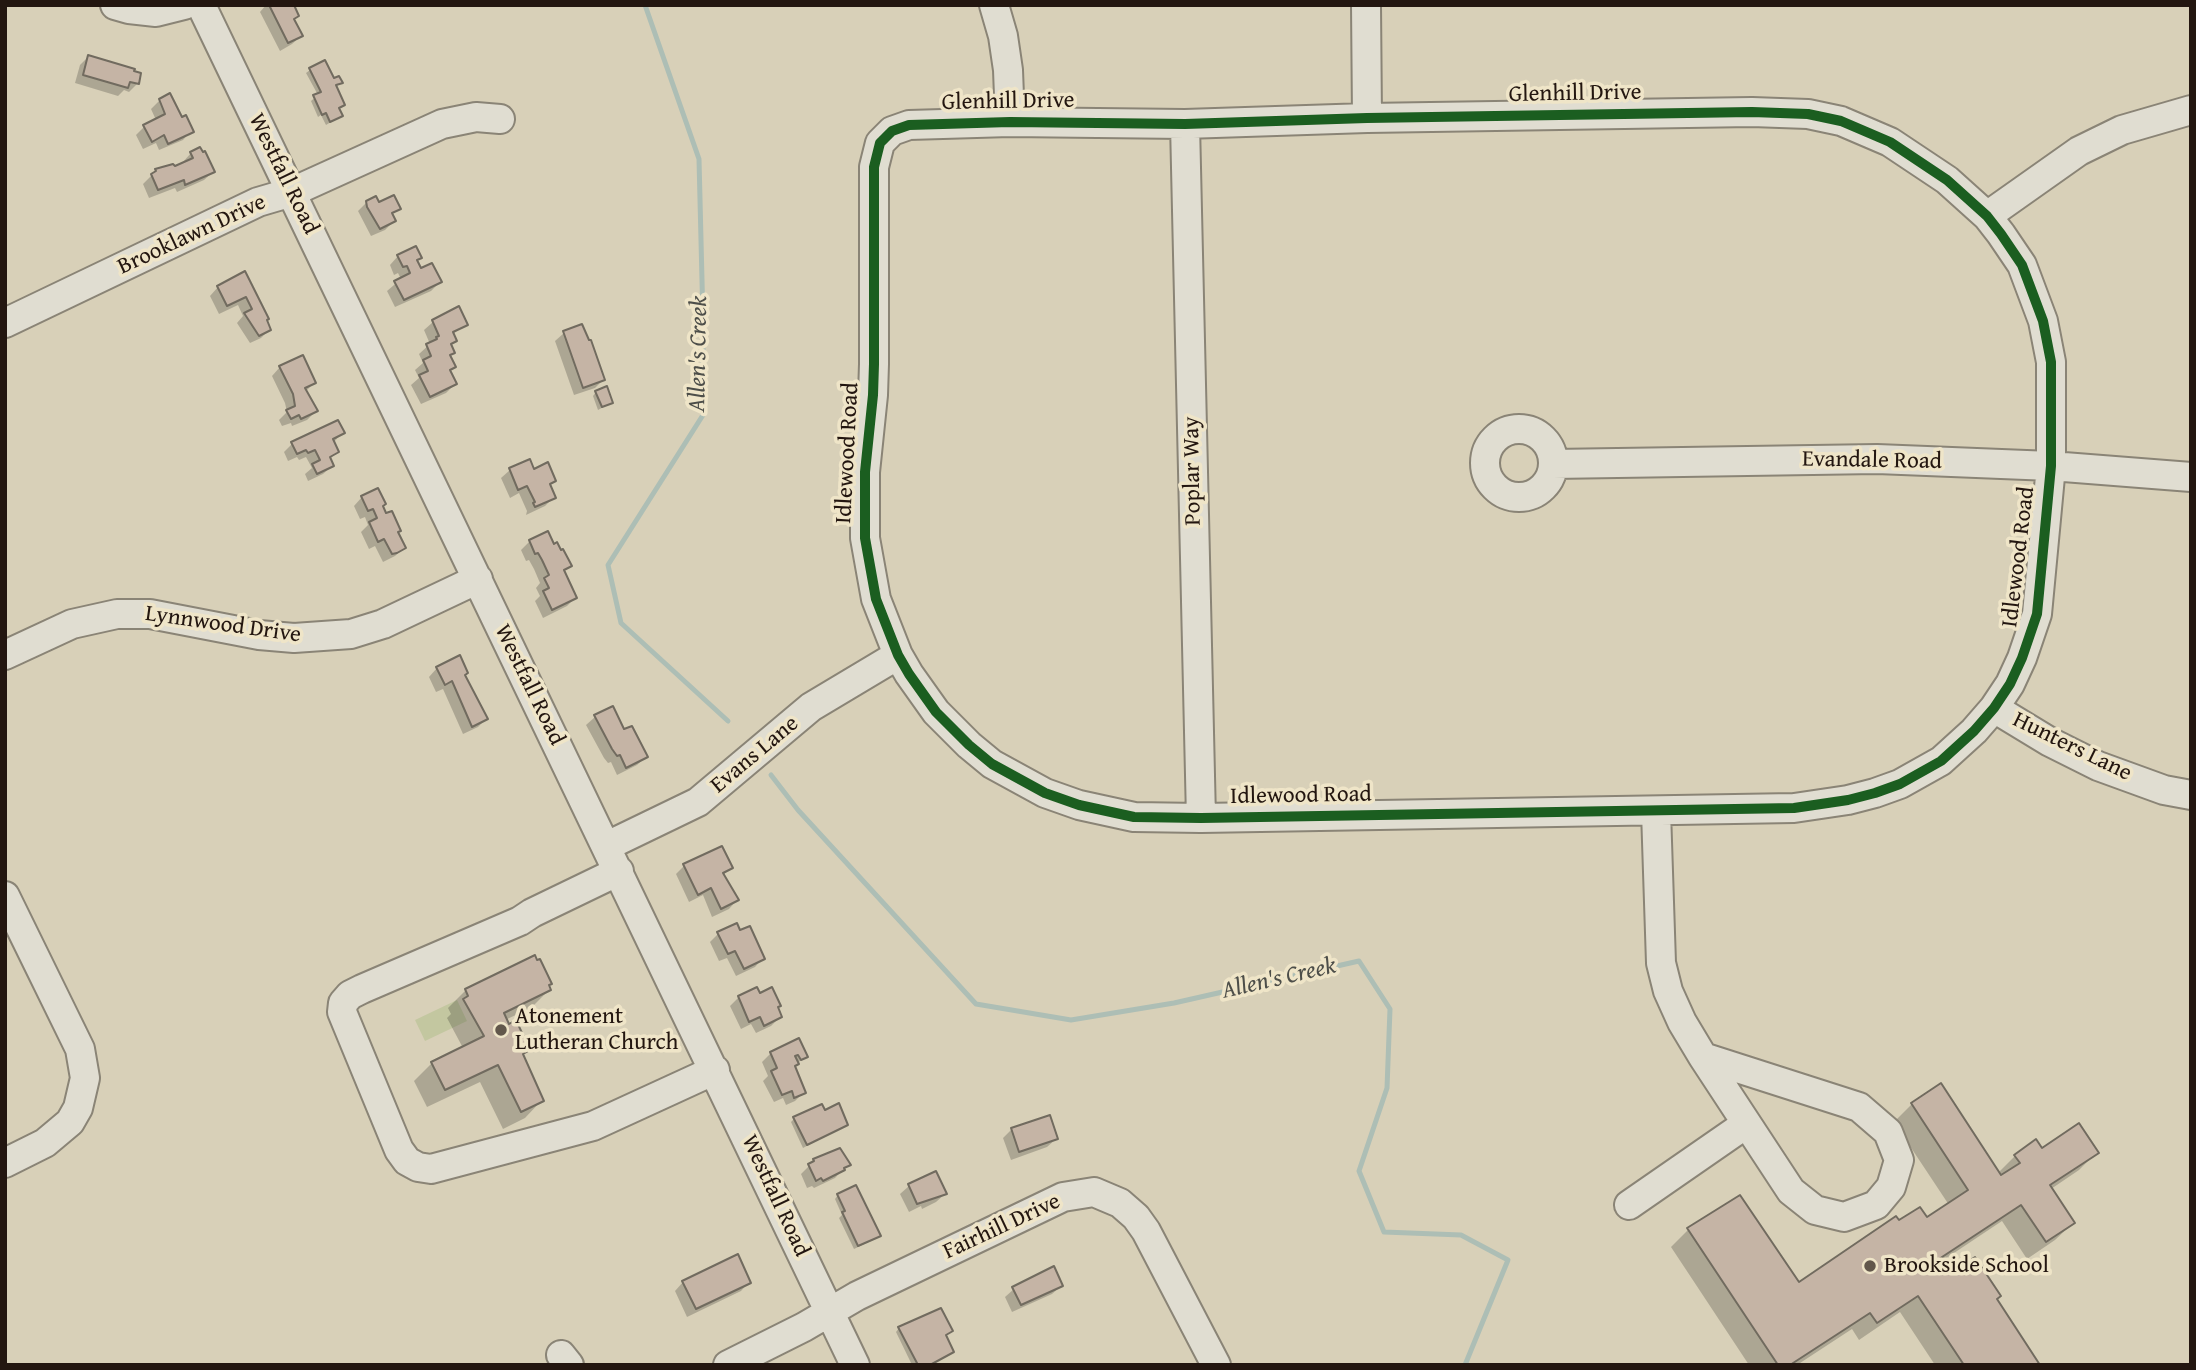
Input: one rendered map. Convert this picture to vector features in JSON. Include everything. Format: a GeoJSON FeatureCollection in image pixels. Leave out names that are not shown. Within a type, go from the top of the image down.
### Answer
{"type":"FeatureCollection","features":[{"type":"Feature","properties":{"kind":"street"},"geometry":{"type":"LineString","coordinates":[[115,5],[156,12],[184,5]]}},
{"type":"Feature","properties":{"kind":"street","name":"Westfall Road"},"geometry":{"type":"LineString","coordinates":[[201,5],[855,1365]]}},
{"type":"Feature","properties":{"kind":"street"},"geometry":{"type":"LineString","coordinates":[[995,5],[1008,70],[1010,122]]}},
{"type":"Feature","properties":{"kind":"street"},"geometry":{"type":"LineString","coordinates":[[1366,5],[1367,118]]}},
{"type":"Feature","properties":{"kind":"street"},"geometry":{"type":"LineString","coordinates":[[1987,216],[2079,151],[2122,130],[2191,110]]}},
{"type":"Feature","properties":{"kind":"street","name":"Glenhill Drive"},"geometry":{"type":"LineString","coordinates":[[877,149],[891,131],[909,125],[1010,122],[1185,124],[1367,118],[1752,112],[1808,114],[1841,121],[1890,142],[1947,180],[1987,216],[2022,265],[2043,321],[2051,362],[2052,466]]}},
{"type":"Feature","properties":{"kind":"street","name":"Brooklawn Drive"},"geometry":{"type":"LineString","coordinates":[[5,323],[258,202],[292,192],[442,124],[476,117],[500,119]]}},
{"type":"Feature","properties":{"kind":"street","name":"Poplar Way"},"geometry":{"type":"LineString","coordinates":[[1185,124],[1201,818]]}},
{"type":"Feature","properties":{"kind":"street","name":"Idlewood Road"},"geometry":{"type":"LineString","coordinates":[[877,149],[874,167],[874,385],[865,472],[865,538],[876,599],[898,655],[936,712],[992,764],[1018,780],[1079,805],[1134,817],[1201,818],[1794,808],[1875,793],[1900,784],[1941,761],[1974,731],[2010,684],[2035,622],[2052,466]]}},
{"type":"Feature","properties":{"kind":"street","name":"Evandale Road"},"geometry":{"type":"LineString","coordinates":[[1553,464],[1877,459],[2052,466],[2191,477]]}},
{"type":"Feature","properties":{"kind":"street","name":"Lynnwood Drive"},"geometry":{"type":"LineString","coordinates":[[5,655],[72,624],[117,614],[150,614],[259,635],[314,638],[351,634],[383,624],[478,579]]}},
{"type":"Feature","properties":{"kind":"street","name":"Evans Lane"},"geometry":{"type":"LineString","coordinates":[[607,846],[698,803],[811,708],[898,655]]}},
{"type":"Feature","properties":{"kind":"street","name":"Hunters Lane"},"geometry":{"type":"LineString","coordinates":[[1994,708],[2050,742],[2098,766],[2164,790],[2191,795]]}},
{"type":"Feature","properties":{"kind":"street"},"geometry":{"type":"LineString","coordinates":[[1656,811],[1661,962],[1668,991],[1703,1058],[1791,1191],[1815,1210],[1844,1217],[1876,1205],[1891,1187],[1899,1160],[1888,1132],[1860,1107],[1703,1058]]}},
{"type":"Feature","properties":{"kind":"street"},"geometry":{"type":"LineString","coordinates":[[619,871],[531,913],[520,922],[362,989],[350,995],[343,1003],[342,1012],[399,1150],[407,1161],[430,1169],[593,1126],[715,1070]]}},
{"type":"Feature","properties":{"kind":"street"},"geometry":{"type":"LineString","coordinates":[[5,896],[80,1049],[85,1078],[78,1108],[70,1122],[45,1143],[5,1163]]}},
{"type":"Feature","properties":{"kind":"street"},"geometry":{"type":"LineString","coordinates":[[1629,1205],[1746,1124]]}},
{"type":"Feature","properties":{"kind":"street","name":"Fairhill Drive"},"geometry":{"type":"LineString","coordinates":[[728,1365],[858,1296],[1063,1197],[1094,1192],[1120,1203],[1136,1217],[1146,1231],[1216,1365]]}},
{"type":"Feature","properties":{"kind":"green space"},"geometry":{"type":"Polygon","coordinates":[[[457,1000],[467,1021],[425,1041],[415,1020],[457,1000]]]}},
{"type":"Feature","properties":{"kind":"building"},"geometry":{"type":"Polygon","coordinates":[[[269,5],[294,5],[299,16],[294,19],[303,36],[288,43],[269,5]]]}},
{"type":"Feature","properties":{"kind":"building"},"geometry":{"type":"Polygon","coordinates":[[[88,55],[135,69],[134,71],[141,73],[139,84],[130,82],[128,88],[83,75],[88,55]]]}},
{"type":"Feature","properties":{"kind":"building"},"geometry":{"type":"Polygon","coordinates":[[[325,60],[334,78],[339,76],[343,83],[336,85],[345,105],[339,108],[343,116],[330,122],[326,113],[322,115],[313,95],[321,92],[309,68],[325,60]]]}},
{"type":"Feature","properties":{"kind":"building"},"geometry":{"type":"Polygon","coordinates":[[[170,93],[182,117],[186,115],[194,132],[168,144],[164,135],[152,142],[143,125],[165,114],[159,99],[170,93]]]}},
{"type":"Feature","properties":{"kind":"building"},"geometry":{"type":"Polygon","coordinates":[[[200,147],[205,151],[215,172],[185,185],[184,180],[158,190],[151,174],[155,169],[173,164],[175,166],[193,158],[190,152],[200,147]]]}},
{"type":"Feature","properties":{"kind":"building"},"geometry":{"type":"Polygon","coordinates":[[[394,195],[401,209],[392,213],[396,221],[380,229],[366,201],[376,196],[379,202],[394,195]]]}},
{"type":"Feature","properties":{"kind":"building"},"geometry":{"type":"Polygon","coordinates":[[[416,246],[422,258],[417,260],[421,268],[432,263],[442,282],[404,300],[394,281],[410,273],[407,266],[403,267],[397,255],[416,246]]]}},
{"type":"Feature","properties":{"kind":"building"},"geometry":{"type":"Polygon","coordinates":[[[245,271],[269,319],[267,320],[271,330],[259,336],[244,313],[252,309],[246,297],[227,306],[217,286],[245,271]]]}},
{"type":"Feature","properties":{"kind":"building"},"geometry":{"type":"Polygon","coordinates":[[[459,306],[468,325],[453,332],[457,341],[451,344],[455,353],[450,355],[456,367],[450,370],[457,384],[430,397],[419,375],[428,371],[423,360],[431,356],[426,344],[439,336],[432,320],[459,306]]]}},
{"type":"Feature","properties":{"kind":"building"},"geometry":{"type":"Polygon","coordinates":[[[582,324],[591,340],[605,380],[583,388],[563,331],[582,324]]]}},
{"type":"Feature","properties":{"kind":"building"},"geometry":{"type":"Polygon","coordinates":[[[303,355],[316,383],[305,388],[318,411],[301,419],[299,415],[291,419],[286,410],[295,406],[293,394],[279,366],[303,355]]]}},
{"type":"Feature","properties":{"kind":"building"},"geometry":{"type":"Polygon","coordinates":[[[607,386],[613,403],[602,407],[595,391],[607,386]]]}},
{"type":"Feature","properties":{"kind":"building"},"geometry":{"type":"Polygon","coordinates":[[[338,420],[345,433],[333,439],[339,452],[330,457],[334,466],[317,474],[312,464],[320,460],[315,450],[297,454],[291,442],[338,420]]]}},
{"type":"Feature","properties":{"kind":"building"},"geometry":{"type":"Polygon","coordinates":[[[530,459],[534,469],[548,462],[556,481],[550,484],[556,498],[535,507],[527,486],[518,490],[509,468],[530,459]]]}},
{"type":"Feature","properties":{"kind":"building"},"geometry":{"type":"Polygon","coordinates":[[[378,488],[386,504],[383,506],[386,513],[392,511],[406,548],[397,553],[392,554],[384,539],[378,542],[369,522],[377,518],[373,509],[368,511],[361,496],[378,488]]]}},
{"type":"Feature","properties":{"kind":"building"},"geometry":{"type":"Polygon","coordinates":[[[548,531],[554,544],[557,542],[561,550],[563,549],[572,566],[564,570],[577,598],[552,610],[543,591],[549,588],[544,578],[549,575],[529,540],[548,531]]]}},
{"type":"Feature","properties":{"kind":"building"},"geometry":{"type":"Polygon","coordinates":[[[460,655],[468,673],[465,675],[488,719],[472,727],[452,681],[445,685],[436,667],[460,655]]]}},
{"type":"Feature","properties":{"kind":"building"},"geometry":{"type":"Polygon","coordinates":[[[613,706],[624,729],[632,726],[648,757],[626,768],[620,755],[617,756],[612,749],[594,715],[613,706]]]}},
{"type":"Feature","properties":{"kind":"building"},"geometry":{"type":"Polygon","coordinates":[[[722,846],[733,868],[723,873],[739,900],[721,909],[711,888],[698,895],[683,864],[722,846]]]}},
{"type":"Feature","properties":{"kind":"building"},"geometry":{"type":"Polygon","coordinates":[[[737,923],[740,930],[750,926],[765,959],[744,969],[735,951],[728,954],[717,932],[737,923]]]}},
{"type":"Feature","properties":{"kind":"building","name":"Atonement Lutheran Church"},"geometry":{"type":"Polygon","coordinates":[[[535,955],[537,960],[540,959],[552,984],[549,985],[551,990],[504,1013],[509,1024],[516,1020],[530,1050],[523,1054],[544,1101],[521,1112],[498,1065],[445,1090],[431,1062],[484,1036],[463,999],[468,996],[465,989],[535,955]]]}},
{"type":"Feature","properties":{"kind":"building"},"geometry":{"type":"Polygon","coordinates":[[[757,987],[760,993],[772,987],[781,1006],[778,1007],[782,1017],[764,1026],[760,1017],[749,1022],[738,996],[757,987]]]}},
{"type":"Feature","properties":{"kind":"building"},"geometry":{"type":"Polygon","coordinates":[[[799,1038],[808,1057],[801,1060],[798,1055],[795,1056],[799,1064],[795,1066],[806,1093],[794,1098],[792,1091],[782,1095],[771,1071],[777,1068],[770,1052],[799,1038]]]}},
{"type":"Feature","properties":{"kind":"building"},"geometry":{"type":"Polygon","coordinates":[[[1941,1083],[2001,1175],[2020,1163],[2014,1155],[2036,1139],[2042,1148],[2079,1123],[2099,1153],[2050,1185],[2075,1223],[2046,1242],[2021,1205],[1939,1259],[1949,1274],[1975,1257],[2001,1296],[1997,1299],[2040,1365],[1964,1365],[1918,1296],[1877,1323],[1870,1313],[1790,1365],[1778,1365],[1687,1228],[1740,1195],[1799,1282],[1896,1216],[1899,1220],[1920,1207],[1927,1217],[1968,1190],[1911,1103],[1941,1083]]]}},
{"type":"Feature","properties":{"kind":"building"},"geometry":{"type":"Polygon","coordinates":[[[839,1103],[848,1125],[807,1145],[793,1117],[822,1104],[825,1110],[839,1103]]]}},
{"type":"Feature","properties":{"kind":"building"},"geometry":{"type":"Polygon","coordinates":[[[1050,1115],[1058,1139],[1019,1152],[1011,1128],[1050,1115]]]}},
{"type":"Feature","properties":{"kind":"building"},"geometry":{"type":"Polygon","coordinates":[[[840,1148],[851,1165],[823,1181],[821,1178],[816,1181],[808,1164],[814,1161],[813,1159],[840,1148]]]}},
{"type":"Feature","properties":{"kind":"building"},"geometry":{"type":"Polygon","coordinates":[[[936,1171],[947,1194],[917,1204],[908,1184],[936,1171]]]}},
{"type":"Feature","properties":{"kind":"building"},"geometry":{"type":"Polygon","coordinates":[[[856,1185],[881,1236],[858,1246],[842,1212],[845,1211],[837,1194],[856,1185]]]}},
{"type":"Feature","properties":{"kind":"building"},"geometry":{"type":"Polygon","coordinates":[[[738,1254],[751,1283],[696,1309],[682,1281],[738,1254]]]}},
{"type":"Feature","properties":{"kind":"building"},"geometry":{"type":"Polygon","coordinates":[[[1054,1266],[1063,1286],[1021,1305],[1012,1287],[1054,1266]]]}},
{"type":"Feature","properties":{"kind":"building"},"geometry":{"type":"Polygon","coordinates":[[[941,1308],[953,1331],[946,1335],[954,1352],[930,1365],[918,1365],[898,1327],[941,1308]]]}},
{"type":"Feature","properties":{"kind":"waterway","name":"Allen's Creek"},"geometry":{"type":"LineString","coordinates":[[645,5],[699,159],[703,415],[608,565],[621,623],[728,721]]}},
{"type":"Feature","properties":{"kind":"waterway","name":"Allen's Creek"},"geometry":{"type":"LineString","coordinates":[[771,775],[798,810],[976,1004],[1071,1020],[1174,1003],[1359,961],[1390,1009],[1387,1088],[1359,1171],[1384,1232],[1461,1235],[1508,1260],[1465,1365]]}},
{"type":"Feature","properties":{"kind":"cycle path"},"geometry":{"type":"LineString","coordinates":[[1752,112],[1808,114],[1841,121],[1890,142],[1947,180],[1987,216],[2001,234],[2022,265],[2043,321],[2051,362],[2051,466],[2037,614],[2010,684],[1974,731],[1941,761],[1900,784],[1875,793],[1794,808],[1134,817],[1079,805],[1045,793],[992,764],[936,712],[909,674],[898,655],[876,599],[865,538],[865,472],[874,364],[874,167],[880,143],[892,131],[909,125],[1010,122],[1185,124],[1367,118],[1752,112]]}},
{"type":"Feature","properties":{"kind":"place","name":"Atonement Lutheran Church"},"geometry":{"type":"Point","coordinates":[501,1030]}},
{"type":"Feature","properties":{"kind":"place","name":"Brookside School"},"geometry":{"type":"Point","coordinates":[1870,1266]}}]}
